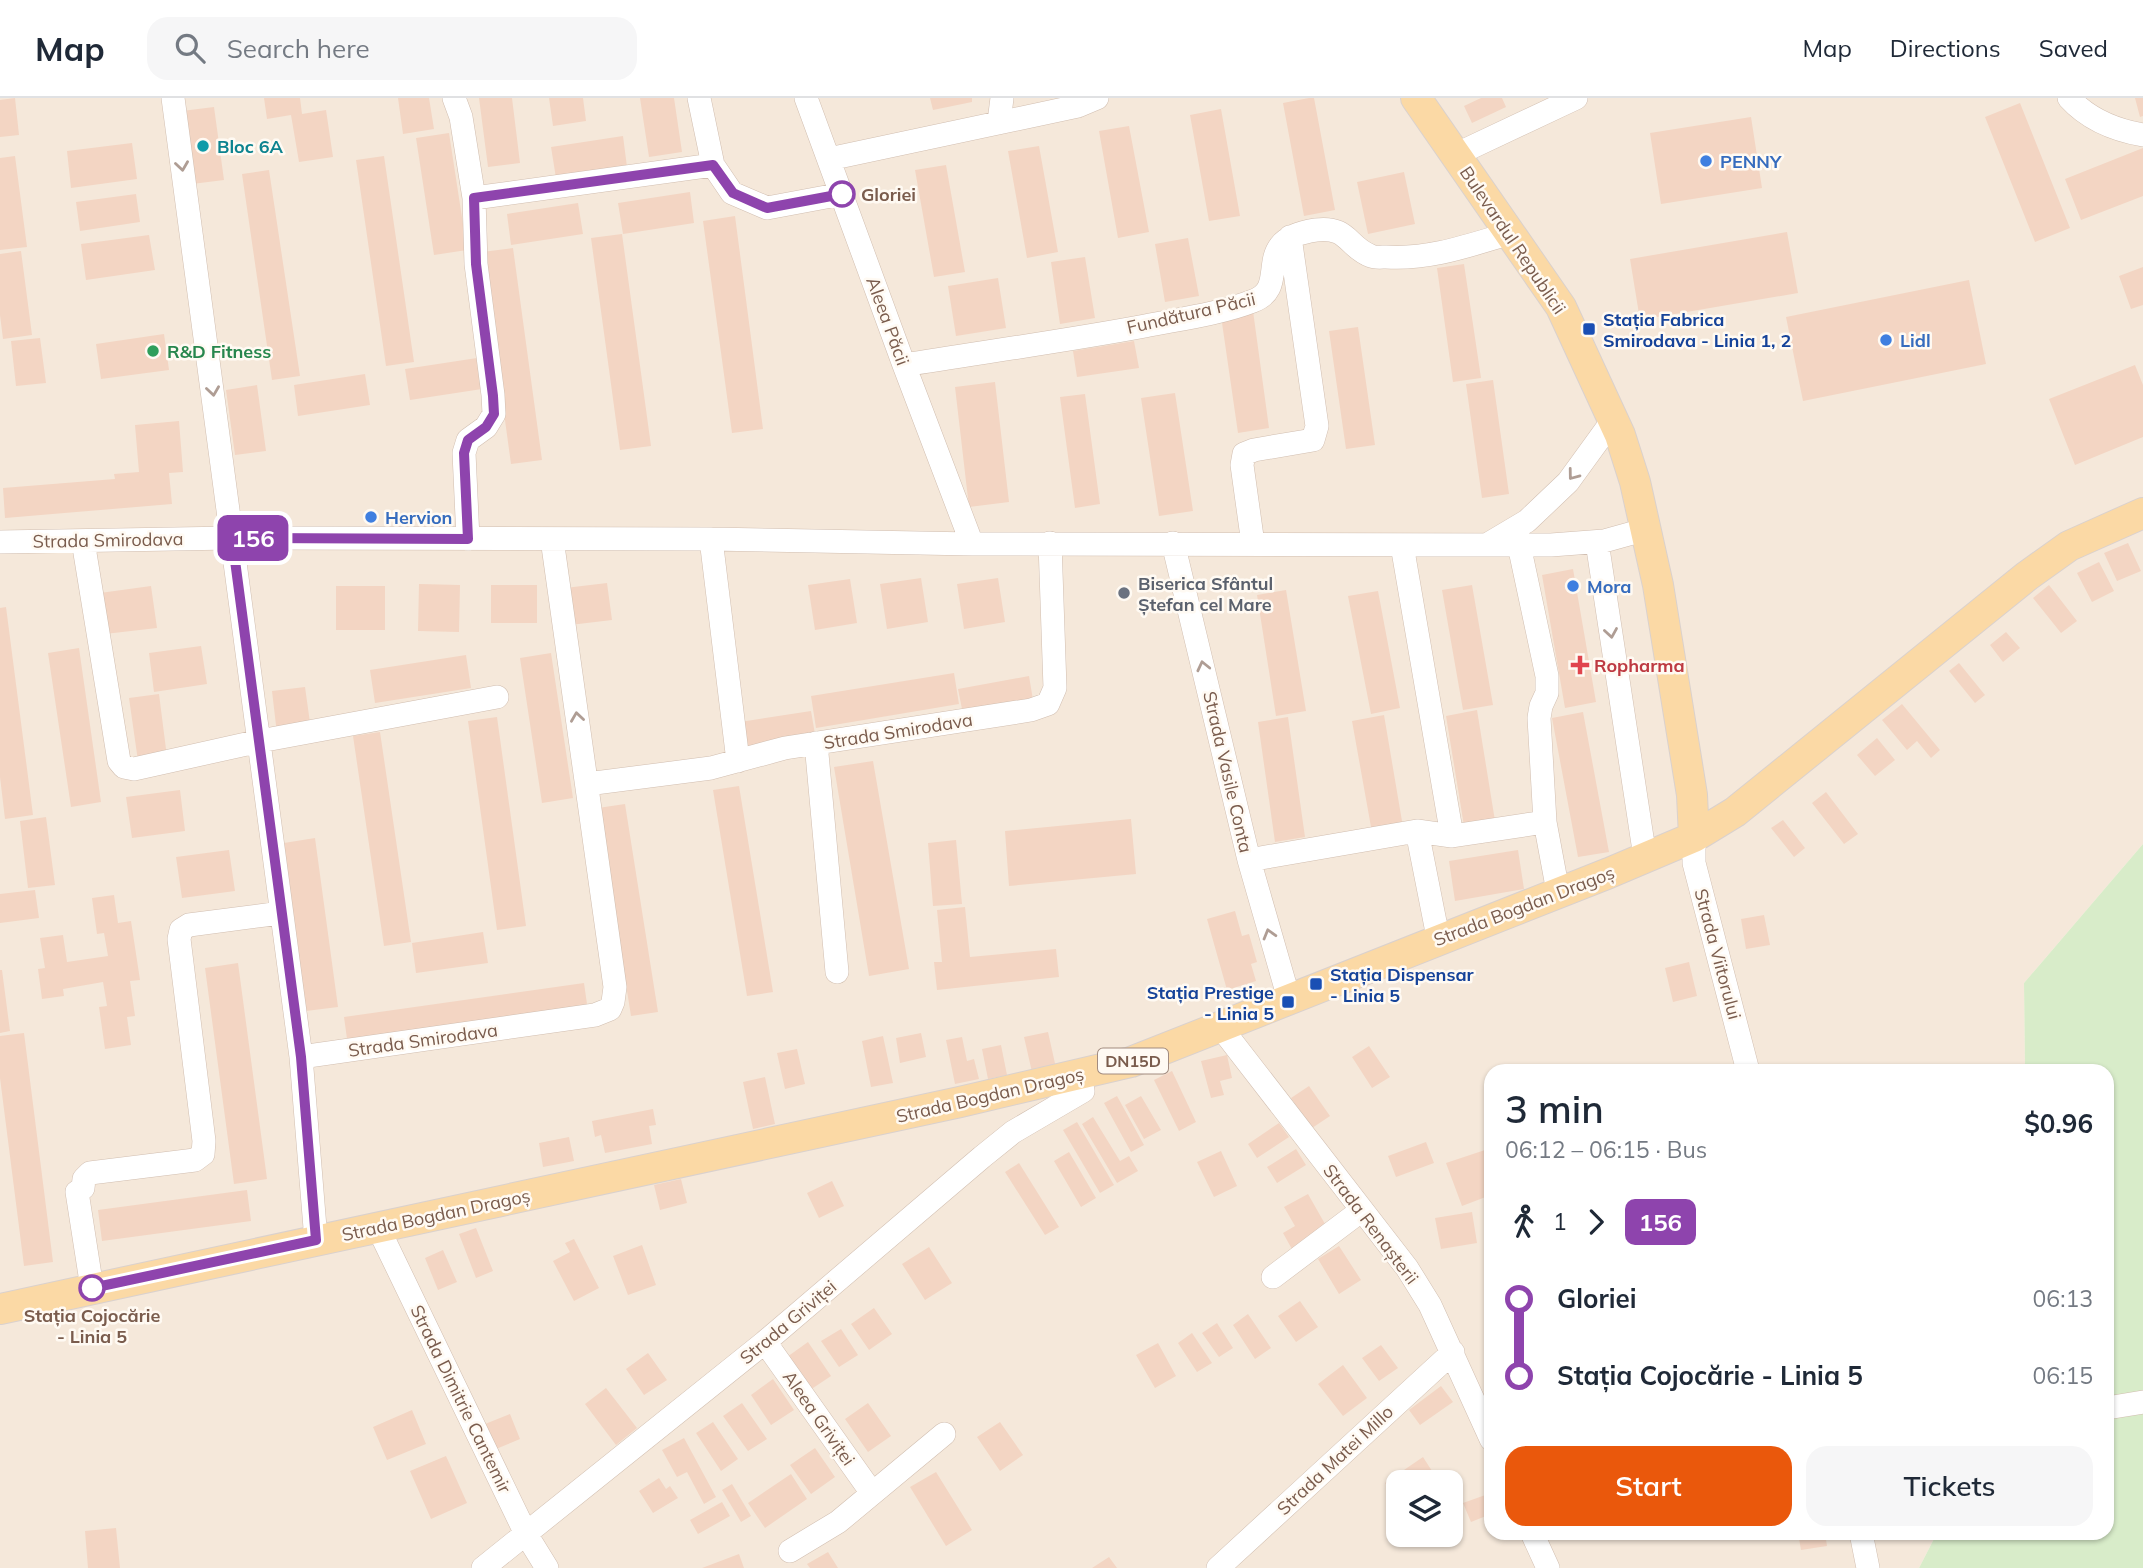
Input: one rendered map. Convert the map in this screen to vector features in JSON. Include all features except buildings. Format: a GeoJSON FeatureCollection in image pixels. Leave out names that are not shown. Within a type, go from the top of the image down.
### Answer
{"type":"FeatureCollection","features":[{"type":"Feature","properties":{"kind":"main road","name":"Bulevardul Republicii"},"geometry":{"type":"LineString","coordinates":[[1416,98],[1561,307],[1620,435],[1647,529],[1658,585],[1692,795],[1693,837]]}},
{"type":"Feature","properties":{"kind":"main road","name":"Strada Bogdan Dragoș"},"geometry":{"type":"LineString","coordinates":[[0,1309],[381,1228],[1130,1062],[1693,837],[1735,811],[2037,568],[2069,545],[2143,513]]}},
{"type":"Feature","properties":{"kind":"street"},"geometry":{"type":"LineString","coordinates":[[173,98],[301,1057],[316,1240]]}},
{"type":"Feature","properties":{"kind":"street"},"geometry":{"type":"LineString","coordinates":[[454,98],[461,117],[474,198],[476,264],[494,414],[486,427],[468,440],[464,453],[468,539]]}},
{"type":"Feature","properties":{"kind":"street"},"geometry":{"type":"LineString","coordinates":[[699,98],[713,165],[733,193],[767,208],[842,194]]}},
{"type":"Feature","properties":{"kind":"street","name":"Aleea Păcii"},"geometry":{"type":"LineString","coordinates":[[806,98],[972,544]]}},
{"type":"Feature","properties":{"kind":"street"},"geometry":{"type":"LineString","coordinates":[[999,122],[1002,98]]}},
{"type":"Feature","properties":{"kind":"street"},"geometry":{"type":"LineString","coordinates":[[829,159],[1078,106],[1097,98]]}},
{"type":"Feature","properties":{"kind":"street"},"geometry":{"type":"LineString","coordinates":[[1455,155],[1576,98]]}},
{"type":"Feature","properties":{"kind":"street"},"geometry":{"type":"LineString","coordinates":[[2069,98],[2079,110],[2102,124],[2143,135]]}},
{"type":"Feature","properties":{"kind":"street"},"geometry":{"type":"LineString","coordinates":[[474,198],[713,165]]}},
{"type":"Feature","properties":{"kind":"street"},"geometry":{"type":"LineString","coordinates":[[1253,544],[1242,465],[1244,454],[1313,440],[1317,426],[1290,237],[1317,230],[1334,231],[1345,234],[1355,246],[1372,257],[1400,258],[1433,255],[1511,233]]}},
{"type":"Feature","properties":{"kind":"street","name":"Fundătura Păcii"},"geometry":{"type":"LineString","coordinates":[[904,365],[1105,333],[1199,315],[1252,301],[1263,296],[1271,284],[1274,255],[1279,244],[1290,237]]}},
{"type":"Feature","properties":{"kind":"street","name":"Strada Smirodava"},"geometry":{"type":"LineString","coordinates":[[1487,544],[1527,522],[1568,482],[1613,420]]}},
{"type":"Feature","properties":{"kind":"street","name":"Strada Smirodava"},"geometry":{"type":"LineString","coordinates":[[0,542],[232,538],[1551,545],[1597,541],[1647,529]]}},
{"type":"Feature","properties":{"kind":"street","name":"Strada Smirodava"},"geometry":{"type":"LineString","coordinates":[[301,1057],[595,1015],[610,1010],[615,987],[552,539]]}},
{"type":"Feature","properties":{"kind":"street"},"geometry":{"type":"LineString","coordinates":[[711,539],[738,761]]}},
{"type":"Feature","properties":{"kind":"street"},"geometry":{"type":"LineString","coordinates":[[83,541],[119,761],[124,767],[134,769],[260,741],[497,698]]}},
{"type":"Feature","properties":{"kind":"street"},"geometry":{"type":"LineString","coordinates":[[1597,541],[1643,844],[1648,856]]}},
{"type":"Feature","properties":{"kind":"street","name":"Strada Smirodava"},"geometry":{"type":"LineString","coordinates":[[587,784],[711,768],[785,748],[1031,710],[1048,704],[1055,688],[1050,543]]}},
{"type":"Feature","properties":{"kind":"street","name":"Strada Vasile Conta"},"geometry":{"type":"LineString","coordinates":[[1173,543],[1249,860],[1289,999]]}},
{"type":"Feature","properties":{"kind":"street"},"geometry":{"type":"LineString","coordinates":[[1402,545],[1452,836]]}},
{"type":"Feature","properties":{"kind":"street"},"geometry":{"type":"LineString","coordinates":[[1518,545],[1548,676],[1547,693],[1539,718],[1545,822],[1556,881],[1561,892]]}},
{"type":"Feature","properties":{"kind":"street"},"geometry":{"type":"LineString","coordinates":[[816,743],[836,972]]}},
{"type":"Feature","properties":{"kind":"street"},"geometry":{"type":"LineString","coordinates":[[1249,860],[1417,831],[1452,836],[1545,822]]}},
{"type":"Feature","properties":{"kind":"street"},"geometry":{"type":"LineString","coordinates":[[1417,831],[1436,927],[1441,938]]}},
{"type":"Feature","properties":{"kind":"street","name":"Strada Viitorului"},"geometry":{"type":"LineString","coordinates":[[1693,837],[1694,863],[1746,1064]]}},
{"type":"Feature","properties":{"kind":"street"},"geometry":{"type":"LineString","coordinates":[[92,1288],[77,1192],[83,1188],[84,1179],[90,1173],[195,1160],[203,1154],[204,1141],[179,939],[181,930],[189,925],[281,913]]}},
{"type":"Feature","properties":{"kind":"street","name":"Strada Renașterii"},"geometry":{"type":"LineString","coordinates":[[1224,1025],[1229,1038],[1407,1268],[1430,1305],[1484,1423]]}},
{"type":"Feature","properties":{"kind":"street","name":"Strada Griviței"},"geometry":{"type":"LineString","coordinates":[[483,1568],[765,1342],[1013,1132],[1083,1091],[1080,1075]]}},
{"type":"Feature","properties":{"kind":"street"},"geometry":{"type":"LineString","coordinates":[[1273,1277],[1362,1210]]}},
{"type":"Feature","properties":{"kind":"street","name":"Strada Dimitrie Cantemir"},"geometry":{"type":"LineString","coordinates":[[381,1228],[390,1253],[526,1534],[547,1568]]}},
{"type":"Feature","properties":{"kind":"street","name":"Aleea Griviței"},"geometry":{"type":"LineString","coordinates":[[765,1342],[872,1493]]}},
{"type":"Feature","properties":{"kind":"street","name":"Strada Matei Millo"},"geometry":{"type":"LineString","coordinates":[[1219,1568],[1452,1352]]}},
{"type":"Feature","properties":{"kind":"street"},"geometry":{"type":"LineString","coordinates":[[2114,1407],[2143,1402]]}},
{"type":"Feature","properties":{"kind":"street"},"geometry":{"type":"LineString","coordinates":[[790,1551],[838,1522],[943,1434]]}},
{"type":"Feature","properties":{"kind":"street"},"geometry":{"type":"LineString","coordinates":[[1535,1540],[1548,1568]]}},
{"type":"Feature","properties":{"kind":"street"},"geometry":{"type":"LineString","coordinates":[[1862,1540],[1868,1568]]}},
{"type":"Feature","properties":{"kind":"shaded area"},"geometry":{"type":"Polygon","coordinates":[[[0,98],[2143,98],[2143,844],[2024,983],[2025,1064],[1484,1064],[1484,1540],[1933,1540],[1919,1568],[0,1568],[0,98]]]}},
{"type":"Feature","properties":{"kind":"green space"},"geometry":{"type":"Polygon","coordinates":[[[2143,844],[2143,1568],[1919,1568],[1933,1540],[2114,1540],[2114,1064],[2025,1064],[2024,983],[2143,844]]]}},
{"type":"Feature","properties":{"kind":"bus line","name":"156"},"geometry":{"type":"LineString","coordinates":[[92,1288],[316,1240],[301,1057],[232,538],[468,539],[464,453],[468,440],[486,427],[494,414],[476,264],[474,198],[713,165],[733,193],[767,208],[842,194]]}},
{"type":"Feature","properties":{"kind":"place","name":"Bloc 6A"},"geometry":{"type":"Point","coordinates":[203,146]}},
{"type":"Feature","properties":{"kind":"place","name":"PENNY"},"geometry":{"type":"Point","coordinates":[1706,161]}},
{"type":"Feature","properties":{"kind":"place","name":"Gloriei"},"geometry":{"type":"Point","coordinates":[842,194]}},
{"type":"Feature","properties":{"kind":"place","name":"Stația Fabrica Smirodava - Linia 1, 2"},"geometry":{"type":"Point","coordinates":[1589,329]}},
{"type":"Feature","properties":{"kind":"place","name":"Lidl"},"geometry":{"type":"Point","coordinates":[1886,340]}},
{"type":"Feature","properties":{"kind":"place","name":"R&D Fitness"},"geometry":{"type":"Point","coordinates":[153,351]}},
{"type":"Feature","properties":{"kind":"place","name":"Hervion"},"geometry":{"type":"Point","coordinates":[371,517]}},
{"type":"Feature","properties":{"kind":"place","name":"Mora"},"geometry":{"type":"Point","coordinates":[1573,586]}},
{"type":"Feature","properties":{"kind":"place","name":"Biserica Sfântul Ștefan cel Mare"},"geometry":{"type":"Point","coordinates":[1124,593]}},
{"type":"Feature","properties":{"kind":"place","name":"Ropharma"},"geometry":{"type":"Point","coordinates":[1580,665]}},
{"type":"Feature","properties":{"kind":"place","name":"Stația Dispensar - Linia 5"},"geometry":{"type":"Point","coordinates":[1316,984]}},
{"type":"Feature","properties":{"kind":"place","name":"Stația Prestige - Linia 5"},"geometry":{"type":"Point","coordinates":[1288,1002]}},
{"type":"Feature","properties":{"kind":"place","name":"Stația Cojocărie - Linia 5"},"geometry":{"type":"Point","coordinates":[92,1288]}}]}
